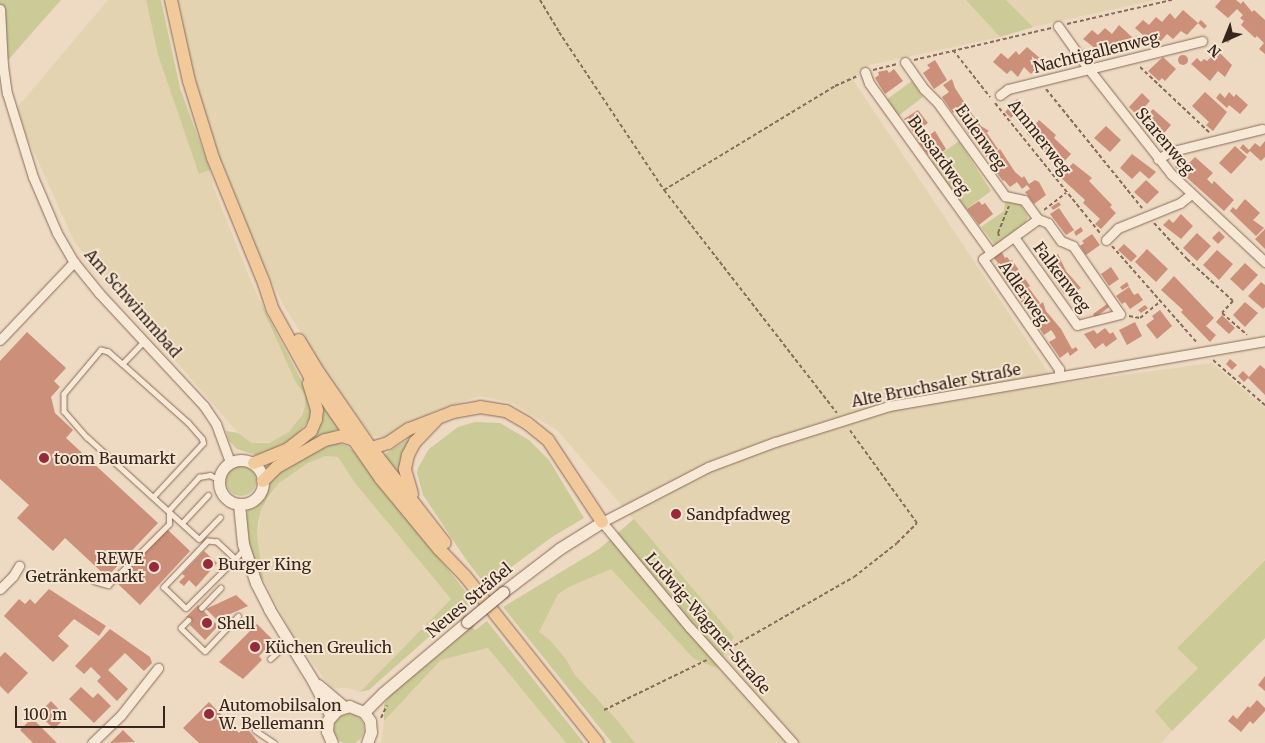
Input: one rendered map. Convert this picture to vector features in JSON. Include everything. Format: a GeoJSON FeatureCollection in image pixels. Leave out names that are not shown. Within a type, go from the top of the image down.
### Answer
{"type":"FeatureCollection","features":[{"type":"Feature","properties":{"kind":"main road"},"geometry":{"type":"LineString","coordinates":[[171,0],[189,81],[213,158],[264,283],[273,310],[309,376],[387,486],[439,549],[465,576],[598,743]]}},
{"type":"Feature","properties":{"kind":"main road"},"geometry":{"type":"LineString","coordinates":[[264,283],[319,373],[371,448],[445,544],[465,576]]}},
{"type":"Feature","properties":{"kind":"main road"},"geometry":{"type":"LineString","coordinates":[[254,463],[288,449],[310,431],[316,419],[317,410],[309,376]]}},
{"type":"Feature","properties":{"kind":"main road"},"geometry":{"type":"LineString","coordinates":[[371,448],[388,443],[409,429],[439,417],[480,407],[506,411],[527,423],[548,440],[602,522]]}},
{"type":"Feature","properties":{"kind":"main road"},"geometry":{"type":"LineString","coordinates":[[422,514],[411,492],[405,469],[408,455],[415,442],[439,417]]}},
{"type":"Feature","properties":{"kind":"main road"},"geometry":{"type":"LineString","coordinates":[[263,481],[276,467],[325,440],[342,436],[354,440]]}},
{"type":"Feature","properties":{"kind":"street","name":"Am Schwimmbad"},"geometry":{"type":"LineString","coordinates":[[0,9],[3,66],[7,93],[18,135],[44,205],[57,233],[74,262],[143,342],[204,406],[216,424],[230,462]]}},
{"type":"Feature","properties":{"kind":"street","name":"Starenweg"},"geometry":{"type":"LineString","coordinates":[[1058,26],[1158,159],[1191,194],[1265,262]]}},
{"type":"Feature","properties":{"kind":"street","name":"Nachtigallenweg"},"geometry":{"type":"LineString","coordinates":[[1000,95],[1008,89],[1202,41]]}},
{"type":"Feature","properties":{"kind":"street","name":"Eulenweg"},"geometry":{"type":"LineString","coordinates":[[906,62],[924,89],[938,102],[1005,196]]}},
{"type":"Feature","properties":{"kind":"street","name":"Bussardweg"},"geometry":{"type":"LineString","coordinates":[[865,72],[869,83],[991,254]]}},
{"type":"Feature","properties":{"kind":"street"},"geometry":{"type":"LineString","coordinates":[[1158,159],[1169,152],[1262,129]]}},
{"type":"Feature","properties":{"kind":"street"},"geometry":{"type":"LineString","coordinates":[[1106,240],[1118,228],[1180,203],[1191,194]]}},
{"type":"Feature","properties":{"kind":"street"},"geometry":{"type":"LineString","coordinates":[[1005,196],[1024,200],[1037,217],[1048,223],[1061,242],[1073,246],[1120,314]]}},
{"type":"Feature","properties":{"kind":"street","name":"Adlerweg"},"geometry":{"type":"LineString","coordinates":[[1037,217],[1014,237],[983,259],[1059,369],[1059,376]]}},
{"type":"Feature","properties":{"kind":"street","name":"Falkenweg"},"geometry":{"type":"LineString","coordinates":[[1014,237],[1077,325],[1120,314]]}},
{"type":"Feature","properties":{"kind":"street"},"geometry":{"type":"LineString","coordinates":[[0,340],[74,262]]}},
{"type":"Feature","properties":{"kind":"street","name":"Alte Bruchsaler Straße"},"geometry":{"type":"LineString","coordinates":[[602,522],[708,468],[774,442],[888,406],[1265,341]]}},
{"type":"Feature","properties":{"kind":"street"},"geometry":{"type":"LineString","coordinates":[[242,459],[254,463],[260,471],[263,481],[258,496],[249,502],[238,504],[223,496],[218,479],[222,469],[230,462],[242,459]]}},
{"type":"Feature","properties":{"kind":"street"},"geometry":{"type":"LineString","coordinates":[[238,504],[244,548],[256,583],[288,642],[313,681],[331,716]]}},
{"type":"Feature","properties":{"kind":"street","name":"Neues Sträßel"},"geometry":{"type":"LineString","coordinates":[[364,712],[504,592],[559,549],[602,522]]}},
{"type":"Feature","properties":{"kind":"street","name":"Ludwig-Wagner-Straße"},"geometry":{"type":"LineString","coordinates":[[602,522],[793,743]]}},
{"type":"Feature","properties":{"kind":"street"},"geometry":{"type":"LineString","coordinates":[[0,589],[13,576],[19,566]]}},
{"type":"Feature","properties":{"kind":"street"},"geometry":{"type":"LineString","coordinates":[[92,743],[120,715],[158,668]]}},
{"type":"Feature","properties":{"kind":"street"},"geometry":{"type":"LineString","coordinates":[[313,681],[344,707]]}},
{"type":"Feature","properties":{"kind":"street"},"geometry":{"type":"LineString","coordinates":[[332,743],[327,731],[331,716],[344,707],[355,707],[364,712],[372,726],[367,743]]}},
{"type":"Feature","properties":{"kind":"lane"},"geometry":{"type":"LineString","coordinates":[[122,364],[143,342]]}},
{"type":"Feature","properties":{"kind":"lane"},"geometry":{"type":"LineString","coordinates":[[154,496],[203,443],[202,439],[188,423],[122,364],[108,352],[101,350],[64,394],[64,411],[88,437],[199,539],[220,517]]}},
{"type":"Feature","properties":{"kind":"lane"},"geometry":{"type":"LineString","coordinates":[[94,581],[108,586],[169,524],[169,510],[199,477],[210,475],[218,479]]}},
{"type":"Feature","properties":{"kind":"lane"},"geometry":{"type":"LineString","coordinates":[[182,523],[208,495]]}},
{"type":"Feature","properties":{"kind":"lane"},"geometry":{"type":"LineString","coordinates":[[235,559],[217,542],[208,540],[164,587],[186,608],[235,559],[244,548]]}},
{"type":"Feature","properties":{"kind":"lane"},"geometry":{"type":"LineString","coordinates":[[200,608],[220,588]]}},
{"type":"Feature","properties":{"kind":"lane"},"geometry":{"type":"LineString","coordinates":[[189,620],[182,628],[205,651],[238,616]]}},
{"type":"Feature","properties":{"kind":"lane"},"geometry":{"type":"LineString","coordinates":[[270,659],[288,642]]}},
{"type":"Feature","properties":{"kind":"lane"},"geometry":{"type":"LineString","coordinates":[[255,730],[274,743]]}},
{"type":"Feature","properties":{"kind":"path"},"geometry":{"type":"LineString","coordinates":[[540,0],[664,190],[842,420],[917,523],[897,543],[854,577],[716,656],[604,710]]}},
{"type":"Feature","properties":{"kind":"path","name":"Ammerweg"},"geometry":{"type":"LineString","coordinates":[[906,62],[953,50],[1066,193],[1106,240],[1215,363],[1265,405]]}},
{"type":"Feature","properties":{"kind":"path"},"geometry":{"type":"LineString","coordinates":[[1131,58],[1217,139]]}},
{"type":"Feature","properties":{"kind":"path"},"geometry":{"type":"LineString","coordinates":[[664,190],[836,86],[865,72],[906,62]]}},
{"type":"Feature","properties":{"kind":"path"},"geometry":{"type":"LineString","coordinates":[[1037,217],[1066,193]]}},
{"type":"Feature","properties":{"kind":"path"},"geometry":{"type":"LineString","coordinates":[[1002,245],[998,233],[1009,205],[1005,196]]}},
{"type":"Feature","properties":{"kind":"path"},"geometry":{"type":"LineString","coordinates":[[1120,314],[1140,318],[1161,301]]}},
{"type":"Feature","properties":{"kind":"shaded area"},"geometry":{"type":"Polygon","coordinates":[[[0,0],[61,0],[8,60],[0,63],[0,0]]]}},
{"type":"Feature","properties":{"kind":"shaded area"},"geometry":{"type":"Polygon","coordinates":[[[108,0],[146,0],[158,55],[200,174],[210,170],[213,186],[248,274],[295,381],[305,395],[305,406],[296,424],[289,432],[271,442],[252,443],[238,433],[74,241],[15,110],[108,0]]]}},
{"type":"Feature","properties":{"kind":"shaded area"},"geometry":{"type":"Polygon","coordinates":[[[146,0],[161,0],[180,88],[210,170],[199,174],[158,55],[146,0]]]}},
{"type":"Feature","properties":{"kind":"shaded area"},"geometry":{"type":"Polygon","coordinates":[[[175,0],[966,0],[1000,37],[869,65],[853,80],[1056,384],[1212,363],[1265,408],[1265,559],[1178,647],[1198,667],[1156,711],[1172,731],[1161,743],[635,743],[616,719],[575,675],[566,659],[550,640],[539,632],[558,594],[571,586],[611,569],[694,659],[717,668],[734,637],[558,431],[512,403],[480,396],[435,411],[388,437],[372,436],[326,373],[284,306],[240,219],[192,79],[175,0]]]}},
{"type":"Feature","properties":{"kind":"shaded area"},"geometry":{"type":"Polygon","coordinates":[[[966,0],[1006,0],[1033,27],[1000,37],[966,0]]]}},
{"type":"Feature","properties":{"kind":"shaded area"},"geometry":{"type":"Polygon","coordinates":[[[1006,0],[1155,0],[1033,27],[1006,0]]]}},
{"type":"Feature","properties":{"kind":"shaded area"},"geometry":{"type":"Polygon","coordinates":[[[912,81],[923,97],[898,116],[886,100],[912,81]]]}},
{"type":"Feature","properties":{"kind":"shaded area"},"geometry":{"type":"Polygon","coordinates":[[[959,141],[991,191],[965,210],[930,162],[959,141]]]}},
{"type":"Feature","properties":{"kind":"shaded area"},"geometry":{"type":"Polygon","coordinates":[[[1005,202],[1020,204],[1028,216],[1026,222],[995,245],[981,227],[1004,211],[1005,202]]]}},
{"type":"Feature","properties":{"kind":"shaded area"},"geometry":{"type":"Polygon","coordinates":[[[259,300],[308,393],[311,406],[310,418],[294,439],[259,456],[237,449],[229,441],[226,431],[238,433],[252,443],[269,443],[289,432],[302,415],[305,406],[305,395],[295,381],[259,300]]]}},
{"type":"Feature","properties":{"kind":"shaded area"},"geometry":{"type":"Polygon","coordinates":[[[322,404],[339,429],[317,439],[267,469],[263,462],[300,444],[322,404]]]}},
{"type":"Feature","properties":{"kind":"shaded area"},"geometry":{"type":"Polygon","coordinates":[[[475,422],[500,423],[529,440],[549,460],[584,518],[552,537],[498,577],[489,589],[467,561],[423,495],[417,473],[429,449],[458,427],[475,422]]]}},
{"type":"Feature","properties":{"kind":"shaded area"},"geometry":{"type":"Polygon","coordinates":[[[415,435],[402,480],[382,456],[415,435]]]}},
{"type":"Feature","properties":{"kind":"shaded area"},"geometry":{"type":"Polygon","coordinates":[[[334,442],[347,446],[356,453],[473,601],[461,611],[453,602],[458,611],[369,690],[360,692],[451,599],[355,483],[338,457],[325,456],[308,463],[279,483],[269,496],[261,510],[258,523],[257,538],[264,580],[261,578],[248,540],[246,517],[249,505],[260,499],[270,477],[278,469],[334,442]]]}},
{"type":"Feature","properties":{"kind":"shaded area"},"geometry":{"type":"Polygon","coordinates":[[[325,456],[338,457],[355,483],[451,599],[360,692],[348,688],[331,688],[293,636],[264,580],[257,538],[261,510],[279,483],[308,463],[325,456]]]}},
{"type":"Feature","properties":{"kind":"shaded area"},"geometry":{"type":"Polygon","coordinates":[[[241,466],[252,470],[256,481],[252,492],[241,496],[230,492],[226,481],[230,470],[241,466]]]}},
{"type":"Feature","properties":{"kind":"shaded area"},"geometry":{"type":"Polygon","coordinates":[[[634,519],[734,637],[717,668],[694,659],[611,569],[571,586],[558,594],[539,632],[550,640],[566,659],[575,675],[616,719],[635,743],[612,743],[503,607],[599,549],[634,519]]]}},
{"type":"Feature","properties":{"kind":"shaded area"},"geometry":{"type":"Polygon","coordinates":[[[1265,560],[1265,638],[1172,731],[1155,711],[1198,668],[1177,648],[1265,560]]]}},
{"type":"Feature","properties":{"kind":"shaded area"},"geometry":{"type":"Polygon","coordinates":[[[487,621],[584,743],[566,743],[488,648],[441,660],[384,721],[384,704],[392,692],[470,626],[475,630],[487,621]]]}},
{"type":"Feature","properties":{"kind":"shaded area"},"geometry":{"type":"Polygon","coordinates":[[[489,648],[566,743],[381,743],[384,721],[441,660],[489,648]]]}},
{"type":"Feature","properties":{"kind":"shaded area"},"geometry":{"type":"Polygon","coordinates":[[[349,714],[360,718],[364,729],[360,740],[349,744],[338,740],[334,729],[338,718],[349,714]]]}},
{"type":"Feature","properties":{"kind":"building"},"geometry":{"type":"Polygon","coordinates":[[[1221,0],[1236,0],[1241,4],[1243,1],[1252,12],[1254,10],[1265,20],[1265,54],[1259,49],[1264,43],[1257,36],[1255,38],[1241,25],[1244,21],[1240,18],[1243,15],[1237,9],[1228,18],[1215,7],[1221,0]]]}},
{"type":"Feature","properties":{"kind":"building"},"geometry":{"type":"Polygon","coordinates":[[[1183,10],[1198,23],[1187,35],[1181,31],[1173,39],[1167,34],[1160,42],[1155,37],[1147,46],[1143,42],[1139,46],[1132,40],[1126,47],[1121,42],[1114,49],[1108,44],[1100,52],[1083,39],[1092,30],[1098,35],[1105,28],[1112,34],[1119,25],[1134,39],[1136,36],[1140,40],[1144,36],[1135,28],[1143,20],[1149,25],[1156,17],[1162,22],[1170,13],[1175,19],[1183,10]]]}},
{"type":"Feature","properties":{"kind":"building"},"geometry":{"type":"Polygon","coordinates":[[[1201,20],[1207,26],[1204,29],[1198,23],[1201,20]]]}},
{"type":"Feature","properties":{"kind":"building"},"geometry":{"type":"Polygon","coordinates":[[[1231,31],[1235,35],[1228,43],[1224,40],[1231,31]]]}},
{"type":"Feature","properties":{"kind":"building"},"geometry":{"type":"Polygon","coordinates":[[[1027,47],[1041,59],[1033,68],[1035,70],[1031,74],[1024,67],[1018,77],[1011,70],[1007,74],[993,62],[1001,53],[1008,59],[1016,51],[1019,55],[1027,47]]]}},
{"type":"Feature","properties":{"kind":"building"},"geometry":{"type":"Polygon","coordinates":[[[1220,53],[1232,65],[1225,77],[1218,71],[1210,81],[1191,64],[1197,58],[1201,62],[1204,59],[1207,61],[1211,57],[1214,60],[1220,53]]]}},
{"type":"Feature","properties":{"kind":"building"},"geometry":{"type":"Polygon","coordinates":[[[1181,55],[1185,55],[1188,60],[1187,64],[1181,65],[1178,62],[1178,58],[1181,55]]]}},
{"type":"Feature","properties":{"kind":"building"},"geometry":{"type":"Polygon","coordinates":[[[1163,57],[1176,69],[1165,81],[1162,78],[1159,81],[1148,71],[1163,57]]]}},
{"type":"Feature","properties":{"kind":"building"},"geometry":{"type":"Polygon","coordinates":[[[935,60],[947,80],[934,89],[923,73],[930,68],[927,65],[935,60]]]}},
{"type":"Feature","properties":{"kind":"building"},"geometry":{"type":"Polygon","coordinates":[[[894,69],[903,81],[885,94],[875,78],[879,75],[878,72],[887,70],[889,73],[894,69]]]}},
{"type":"Feature","properties":{"kind":"building"},"geometry":{"type":"Polygon","coordinates":[[[952,79],[955,88],[970,111],[981,126],[989,131],[982,136],[975,130],[969,134],[959,119],[965,115],[960,108],[953,113],[942,97],[949,92],[943,85],[952,79]]]}},
{"type":"Feature","properties":{"kind":"building"},"geometry":{"type":"Polygon","coordinates":[[[1205,92],[1227,112],[1213,131],[1206,125],[1209,122],[1192,106],[1205,92]]]}},
{"type":"Feature","properties":{"kind":"building"},"geometry":{"type":"Polygon","coordinates":[[[1229,92],[1234,97],[1236,94],[1248,105],[1240,114],[1229,105],[1227,108],[1216,98],[1220,93],[1225,98],[1229,92]]]}},
{"type":"Feature","properties":{"kind":"building"},"geometry":{"type":"Polygon","coordinates":[[[1142,93],[1150,101],[1137,115],[1129,107],[1142,93]]]}},
{"type":"Feature","properties":{"kind":"building"},"geometry":{"type":"Polygon","coordinates":[[[1017,99],[1023,105],[1011,118],[1005,112],[1017,99]]]}},
{"type":"Feature","properties":{"kind":"building"},"geometry":{"type":"Polygon","coordinates":[[[1153,109],[1171,125],[1158,140],[1140,123],[1153,109]]]}},
{"type":"Feature","properties":{"kind":"building"},"geometry":{"type":"Polygon","coordinates":[[[918,110],[928,123],[914,133],[904,119],[918,110]]]}},
{"type":"Feature","properties":{"kind":"building"},"geometry":{"type":"Polygon","coordinates":[[[1039,120],[1056,135],[1054,138],[1071,154],[1059,167],[1027,134],[1039,120]]]}},
{"type":"Feature","properties":{"kind":"building"},"geometry":{"type":"Polygon","coordinates":[[[1106,126],[1121,140],[1110,152],[1094,138],[1106,126]]]}},
{"type":"Feature","properties":{"kind":"building"},"geometry":{"type":"Polygon","coordinates":[[[924,130],[927,134],[918,140],[916,137],[924,130]]]}},
{"type":"Feature","properties":{"kind":"building"},"geometry":{"type":"Polygon","coordinates":[[[935,131],[946,149],[936,157],[932,152],[928,155],[919,143],[935,131]]]}},
{"type":"Feature","properties":{"kind":"building"},"geometry":{"type":"Polygon","coordinates":[[[987,133],[998,149],[986,157],[975,142],[987,133]]]}},
{"type":"Feature","properties":{"kind":"building"},"geometry":{"type":"Polygon","coordinates":[[[1265,141],[1265,157],[1261,161],[1250,151],[1247,154],[1240,148],[1243,144],[1249,150],[1255,143],[1260,147],[1265,141]]]}},
{"type":"Feature","properties":{"kind":"building"},"geometry":{"type":"Polygon","coordinates":[[[1235,146],[1247,157],[1231,174],[1219,163],[1235,146]]]}},
{"type":"Feature","properties":{"kind":"building"},"geometry":{"type":"Polygon","coordinates":[[[1000,149],[1015,172],[1022,178],[1024,176],[1029,184],[1035,180],[1039,182],[1046,195],[1034,204],[1025,192],[1030,189],[1027,185],[1022,189],[1017,182],[1010,187],[1003,181],[992,166],[998,161],[992,155],[1000,149]]]}},
{"type":"Feature","properties":{"kind":"building"},"geometry":{"type":"Polygon","coordinates":[[[1132,154],[1156,172],[1149,179],[1140,171],[1132,179],[1120,168],[1132,154]]]}},
{"type":"Feature","properties":{"kind":"building"},"geometry":{"type":"Polygon","coordinates":[[[1195,157],[1213,173],[1207,179],[1212,184],[1214,181],[1234,200],[1224,211],[1175,167],[1183,159],[1188,164],[1195,157]]]}},
{"type":"Feature","properties":{"kind":"building"},"geometry":{"type":"Polygon","coordinates":[[[1073,163],[1092,178],[1089,181],[1112,205],[1110,207],[1116,213],[1101,229],[1095,224],[1100,219],[1083,203],[1085,200],[1060,177],[1073,163]]]}},
{"type":"Feature","properties":{"kind":"building"},"geometry":{"type":"Polygon","coordinates":[[[1146,180],[1159,192],[1147,204],[1134,192],[1146,180]]]}},
{"type":"Feature","properties":{"kind":"building"},"geometry":{"type":"Polygon","coordinates":[[[1245,199],[1260,213],[1253,220],[1264,228],[1256,236],[1230,211],[1233,207],[1236,210],[1245,199]]]}},
{"type":"Feature","properties":{"kind":"building"},"geometry":{"type":"Polygon","coordinates":[[[979,201],[982,205],[985,203],[993,214],[979,225],[967,209],[979,201]]]}},
{"type":"Feature","properties":{"kind":"building"},"geometry":{"type":"Polygon","coordinates":[[[1059,202],[1061,205],[1053,210],[1051,207],[1059,202]]]}},
{"type":"Feature","properties":{"kind":"building"},"geometry":{"type":"Polygon","coordinates":[[[1059,208],[1074,230],[1066,235],[1050,214],[1059,208]]]}},
{"type":"Feature","properties":{"kind":"building"},"geometry":{"type":"Polygon","coordinates":[[[1181,214],[1193,226],[1181,239],[1163,225],[1169,219],[1173,223],[1181,214]]]}},
{"type":"Feature","properties":{"kind":"building"},"geometry":{"type":"Polygon","coordinates":[[[1081,227],[1083,231],[1076,236],[1074,232],[1081,227]]]}},
{"type":"Feature","properties":{"kind":"building"},"geometry":{"type":"Polygon","coordinates":[[[1265,229],[1265,249],[1255,239],[1265,229]]]}},
{"type":"Feature","properties":{"kind":"building"},"geometry":{"type":"Polygon","coordinates":[[[1219,231],[1225,237],[1218,244],[1212,238],[1219,231]]]}},
{"type":"Feature","properties":{"kind":"building"},"geometry":{"type":"Polygon","coordinates":[[[1197,233],[1211,246],[1197,261],[1183,248],[1197,233]]]}},
{"type":"Feature","properties":{"kind":"building"},"geometry":{"type":"Polygon","coordinates":[[[1092,234],[1100,245],[1086,255],[1080,246],[1084,243],[1082,241],[1092,234]]]}},
{"type":"Feature","properties":{"kind":"building"},"geometry":{"type":"Polygon","coordinates":[[[1124,244],[1137,256],[1131,262],[1118,250],[1124,244]]]}},
{"type":"Feature","properties":{"kind":"building"},"geometry":{"type":"Polygon","coordinates":[[[1147,249],[1168,269],[1156,282],[1135,262],[1147,249]]]}},
{"type":"Feature","properties":{"kind":"building"},"geometry":{"type":"Polygon","coordinates":[[[1217,250],[1233,264],[1219,280],[1203,265],[1217,250]]]}},
{"type":"Feature","properties":{"kind":"building"},"geometry":{"type":"Polygon","coordinates":[[[1001,251],[1005,258],[1007,257],[1010,261],[1012,260],[1030,286],[1022,292],[1015,284],[1010,287],[995,266],[998,263],[993,257],[1001,251]]]}},
{"type":"Feature","properties":{"kind":"building"},"geometry":{"type":"Polygon","coordinates":[[[1058,254],[1066,271],[1081,288],[1073,293],[1071,290],[1064,294],[1049,271],[1055,267],[1050,259],[1058,254]]]}},
{"type":"Feature","properties":{"kind":"building"},"geometry":{"type":"Polygon","coordinates":[[[1245,263],[1258,275],[1243,291],[1230,279],[1245,263]]]}},
{"type":"Feature","properties":{"kind":"building"},"geometry":{"type":"Polygon","coordinates":[[[1111,267],[1119,279],[1109,286],[1101,274],[1111,267]]]}},
{"type":"Feature","properties":{"kind":"building"},"geometry":{"type":"Polygon","coordinates":[[[1174,276],[1214,318],[1206,326],[1216,335],[1210,342],[1181,312],[1183,310],[1161,290],[1174,276]]]}},
{"type":"Feature","properties":{"kind":"building"},"geometry":{"type":"Polygon","coordinates":[[[1127,282],[1129,286],[1122,290],[1120,287],[1127,282]]]}},
{"type":"Feature","properties":{"kind":"building"},"geometry":{"type":"Polygon","coordinates":[[[1261,282],[1265,285],[1265,307],[1263,309],[1248,296],[1261,282]]]}},
{"type":"Feature","properties":{"kind":"building"},"geometry":{"type":"Polygon","coordinates":[[[1129,287],[1134,295],[1138,293],[1143,300],[1130,309],[1125,302],[1122,304],[1116,296],[1129,287]]]}},
{"type":"Feature","properties":{"kind":"building"},"geometry":{"type":"Polygon","coordinates":[[[1029,288],[1040,303],[1028,311],[1017,296],[1029,288]]]}},
{"type":"Feature","properties":{"kind":"building"},"geometry":{"type":"Polygon","coordinates":[[[1043,302],[1046,311],[1061,329],[1072,349],[1076,347],[1078,350],[1070,356],[1068,352],[1060,358],[1049,342],[1056,338],[1054,334],[1051,330],[1044,335],[1034,320],[1040,315],[1034,309],[1043,302]]]}},
{"type":"Feature","properties":{"kind":"building"},"geometry":{"type":"Polygon","coordinates":[[[1245,302],[1258,313],[1245,327],[1233,315],[1245,302]]]}},
{"type":"Feature","properties":{"kind":"building"},"geometry":{"type":"Polygon","coordinates":[[[1107,304],[1109,307],[1095,318],[1093,314],[1107,304]]]}},
{"type":"Feature","properties":{"kind":"building"},"geometry":{"type":"Polygon","coordinates":[[[1145,305],[1148,308],[1141,313],[1138,310],[1145,305]]]}},
{"type":"Feature","properties":{"kind":"building"},"geometry":{"type":"Polygon","coordinates":[[[1160,310],[1172,326],[1157,339],[1146,325],[1154,319],[1152,316],[1160,310]]]}},
{"type":"Feature","properties":{"kind":"building"},"geometry":{"type":"Polygon","coordinates":[[[1222,315],[1235,328],[1229,334],[1216,322],[1222,315]]]}},
{"type":"Feature","properties":{"kind":"building"},"geometry":{"type":"Polygon","coordinates":[[[1135,322],[1142,336],[1127,345],[1119,330],[1135,322]]]}},
{"type":"Feature","properties":{"kind":"building"},"geometry":{"type":"Polygon","coordinates":[[[1105,328],[1110,334],[1113,332],[1117,339],[1106,347],[1103,343],[1095,349],[1084,334],[1094,330],[1097,334],[1105,328]]]}},
{"type":"Feature","properties":{"kind":"building","name":"toom Baumarkt"},"geometry":{"type":"Polygon","coordinates":[[[27,332],[66,368],[54,381],[60,387],[51,397],[55,413],[73,430],[66,438],[158,523],[107,577],[65,538],[53,551],[17,518],[29,505],[0,479],[0,361],[27,332]]]}},
{"type":"Feature","properties":{"kind":"building"},"geometry":{"type":"Polygon","coordinates":[[[1230,359],[1237,365],[1232,370],[1226,364],[1230,359]]]}},
{"type":"Feature","properties":{"kind":"building"},"geometry":{"type":"Polygon","coordinates":[[[1260,365],[1265,369],[1265,395],[1248,378],[1260,365]]]}},
{"type":"Feature","properties":{"kind":"building"},"geometry":{"type":"Polygon","coordinates":[[[1243,371],[1249,377],[1244,382],[1238,376],[1243,371]]]}},
{"type":"Feature","properties":{"kind":"building"},"geometry":{"type":"Polygon","coordinates":[[[167,529],[190,551],[140,605],[117,583],[167,529]]]}},
{"type":"Feature","properties":{"kind":"building"},"geometry":{"type":"Polygon","coordinates":[[[204,551],[217,563],[196,587],[189,580],[184,586],[179,582],[185,576],[182,574],[204,551]]]}},
{"type":"Feature","properties":{"kind":"building"},"geometry":{"type":"Polygon","coordinates":[[[49,589],[106,626],[99,636],[74,619],[58,636],[69,646],[53,662],[4,616],[19,599],[25,604],[30,599],[35,604],[49,589]]]}},
{"type":"Feature","properties":{"kind":"building"},"geometry":{"type":"Polygon","coordinates":[[[236,595],[248,606],[217,620],[206,609],[236,595]]]}},
{"type":"Feature","properties":{"kind":"building"},"geometry":{"type":"Polygon","coordinates":[[[198,605],[218,626],[205,640],[190,625],[192,622],[186,617],[198,605]]]}},
{"type":"Feature","properties":{"kind":"building"},"geometry":{"type":"Polygon","coordinates":[[[257,624],[274,641],[259,656],[262,660],[243,679],[219,662],[257,624]]]}},
{"type":"Feature","properties":{"kind":"building"},"geometry":{"type":"Polygon","coordinates":[[[110,629],[150,657],[152,663],[144,671],[125,653],[108,670],[128,689],[117,701],[97,681],[101,677],[91,667],[84,674],[75,666],[110,629]]]}},
{"type":"Feature","properties":{"kind":"building"},"geometry":{"type":"Polygon","coordinates":[[[5,652],[28,673],[8,694],[0,686],[0,657],[5,652]]]}},
{"type":"Feature","properties":{"kind":"building"},"geometry":{"type":"Polygon","coordinates":[[[1265,676],[1265,691],[1258,685],[1265,676]]]}},
{"type":"Feature","properties":{"kind":"building"},"geometry":{"type":"Polygon","coordinates":[[[81,687],[93,698],[98,693],[111,706],[94,723],[69,699],[81,687]]]}},
{"type":"Feature","properties":{"kind":"building"},"geometry":{"type":"Polygon","coordinates":[[[1257,700],[1265,708],[1265,711],[1253,724],[1250,721],[1241,732],[1228,721],[1233,715],[1237,719],[1248,706],[1250,708],[1257,700]]]}},
{"type":"Feature","properties":{"kind":"building"},"geometry":{"type":"Polygon","coordinates":[[[51,701],[66,717],[54,729],[38,714],[51,701]]]}},
{"type":"Feature","properties":{"kind":"building","name":"Automobilsalon W. Bellemann"},"geometry":{"type":"Polygon","coordinates":[[[209,702],[239,733],[245,726],[259,743],[199,743],[183,728],[209,702]]]}},
{"type":"Feature","properties":{"kind":"building"},"geometry":{"type":"Polygon","coordinates":[[[32,718],[57,743],[33,743],[20,730],[32,718]]]}},
{"type":"Feature","properties":{"kind":"building"},"geometry":{"type":"Polygon","coordinates":[[[123,730],[135,742],[110,743],[123,730]]]}},
{"type":"Feature","properties":{"kind":"place","name":"toom Baumarkt"},"geometry":{"type":"Point","coordinates":[44,458]}},
{"type":"Feature","properties":{"kind":"place","name":"Sandpfadweg"},"geometry":{"type":"Point","coordinates":[676,514]}},
{"type":"Feature","properties":{"kind":"place","name":"Burger King"},"geometry":{"type":"Point","coordinates":[208,564]}},
{"type":"Feature","properties":{"kind":"place","name":"REWE Getränkemarkt"},"geometry":{"type":"Point","coordinates":[154,567]}},
{"type":"Feature","properties":{"kind":"place","name":"Shell"},"geometry":{"type":"Point","coordinates":[207,623]}},
{"type":"Feature","properties":{"kind":"place","name":"Küchen Greulich"},"geometry":{"type":"Point","coordinates":[255,647]}},
{"type":"Feature","properties":{"kind":"place","name":"Automobilsalon W. Bellemann"},"geometry":{"type":"Point","coordinates":[209,714]}}]}
